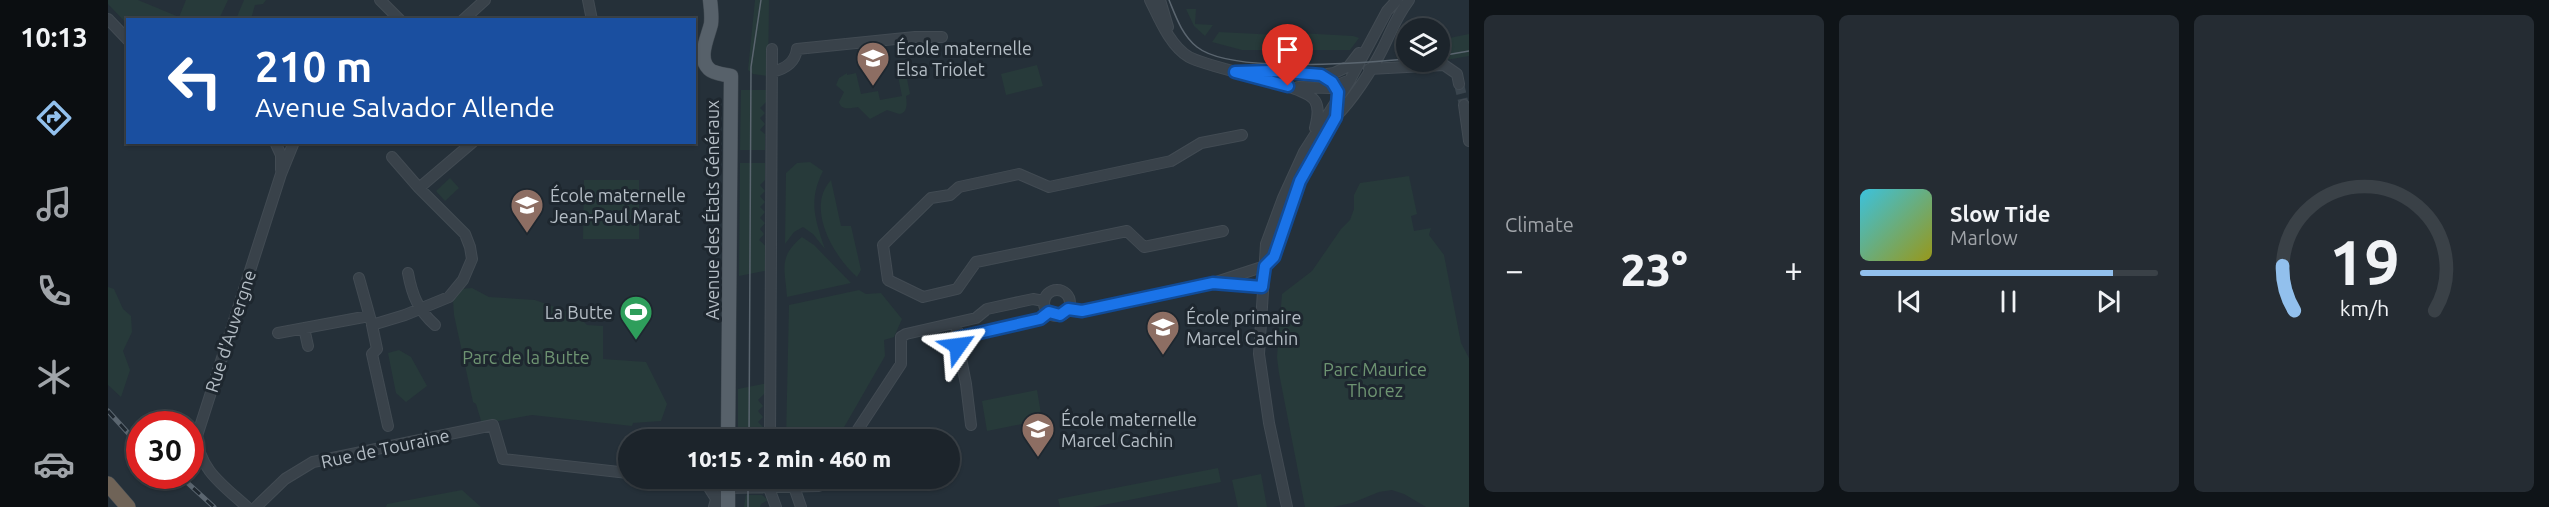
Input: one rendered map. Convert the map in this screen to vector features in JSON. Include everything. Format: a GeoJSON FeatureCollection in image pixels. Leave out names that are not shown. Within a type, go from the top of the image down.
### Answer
{"type":"FeatureCollection","features":[{"type":"Feature","properties":{"kind":"highway"},"geometry":{"type":"LineString","coordinates":[[108,484],[128,507]]}},
{"type":"Feature","properties":{"kind":"main road","name":"Avenue des États Généraux"},"geometry":{"type":"LineString","coordinates":[[710,0],[712,15],[705,44],[705,63],[709,70],[731,76],[728,429]]}},
{"type":"Feature","properties":{"kind":"main road"},"geometry":{"type":"LineString","coordinates":[[720,505],[726,489]]}},
{"type":"Feature","properties":{"kind":"street"},"geometry":{"type":"LineString","coordinates":[[380,0],[398,18]]}},
{"type":"Feature","properties":{"kind":"street"},"geometry":{"type":"LineString","coordinates":[[465,18],[485,0]]}},
{"type":"Feature","properties":{"kind":"street"},"geometry":{"type":"LineString","coordinates":[[588,0],[592,18]]}},
{"type":"Feature","properties":{"kind":"street"},"geometry":{"type":"LineString","coordinates":[[1150,0],[1171,39],[1187,56],[1288,86],[1301,91],[1315,101],[1318,117],[1311,140]]}},
{"type":"Feature","properties":{"kind":"street"},"geometry":{"type":"LineString","coordinates":[[1160,0],[1171,39]]}},
{"type":"Feature","properties":{"kind":"street"},"geometry":{"type":"LineString","coordinates":[[1287,507],[1259,354],[1266,244],[1283,198],[1311,140],[1356,70],[1387,11],[1397,0]]}},
{"type":"Feature","properties":{"kind":"street"},"geometry":{"type":"LineString","coordinates":[[1068,309],[1082,311],[1213,283],[1265,266],[1274,257],[1300,181],[1336,117],[1372,69],[1391,27],[1409,0]]}},
{"type":"Feature","properties":{"kind":"street"},"geometry":{"type":"LineString","coordinates":[[108,19],[126,38]]}},
{"type":"Feature","properties":{"kind":"street"},"geometry":{"type":"LineString","coordinates":[[1372,69],[1371,57],[1378,29]]}},
{"type":"Feature","properties":{"kind":"street"},"geometry":{"type":"LineString","coordinates":[[1343,70],[1352,63],[1365,41],[1378,29]]}},
{"type":"Feature","properties":{"kind":"street"},"geometry":{"type":"LineString","coordinates":[[772,72],[788,66],[793,61],[797,50],[915,37],[942,37]]}},
{"type":"Feature","properties":{"kind":"street"},"geometry":{"type":"LineString","coordinates":[[770,429],[772,49]]}},
{"type":"Feature","properties":{"kind":"street"},"geometry":{"type":"LineString","coordinates":[[1381,53],[1386,63],[1393,68]]}},
{"type":"Feature","properties":{"kind":"street"},"geometry":{"type":"LineString","coordinates":[[1235,72],[1275,71],[1321,75],[1343,70],[1444,65],[1457,74],[1459,84]]}},
{"type":"Feature","properties":{"kind":"street"},"geometry":{"type":"LineString","coordinates":[[1288,86],[1335,87],[1372,69]]}},
{"type":"Feature","properties":{"kind":"street"},"geometry":{"type":"LineString","coordinates":[[1321,75],[1335,87],[1338,99],[1336,117]]}},
{"type":"Feature","properties":{"kind":"street"},"geometry":{"type":"LineString","coordinates":[[1464,105],[1469,141]]}},
{"type":"Feature","properties":{"kind":"street"},"geometry":{"type":"LineString","coordinates":[[1223,231],[1144,247],[1128,231],[976,262],[957,290],[923,297],[888,280],[883,245],[931,198],[950,195],[959,186],[1019,174],[1049,187],[1172,161],[1201,143],[1242,135]]}},
{"type":"Feature","properties":{"kind":"street","name":"Rue d'Auvergne"},"geometry":{"type":"LineString","coordinates":[[276,144],[281,155]]}},
{"type":"Feature","properties":{"kind":"street","name":"Rue d'Auvergne"},"geometry":{"type":"LineString","coordinates":[[281,174],[283,144]]}},
{"type":"Feature","properties":{"kind":"street","name":"Rue d'Auvergne"},"geometry":{"type":"LineString","coordinates":[[247,507],[211,474],[201,461],[197,449],[197,436],[281,174],[293,144]]}},
{"type":"Feature","properties":{"kind":"street"},"geometry":{"type":"LineString","coordinates":[[419,188],[471,144]]}},
{"type":"Feature","properties":{"kind":"street"},"geometry":{"type":"LineString","coordinates":[[278,333],[371,321],[419,311],[449,297],[463,280],[472,259],[471,247],[465,234],[392,157]]}},
{"type":"Feature","properties":{"kind":"street"},"geometry":{"type":"LineString","coordinates":[[408,273],[419,311],[435,325]]}},
{"type":"Feature","properties":{"kind":"street"},"geometry":{"type":"LineString","coordinates":[[359,278],[377,349],[372,354],[388,426]]}},
{"type":"Feature","properties":{"kind":"street"},"geometry":{"type":"LineString","coordinates":[[1213,283],[1262,287]]}},
{"type":"Feature","properties":{"kind":"street"},"geometry":{"type":"LineString","coordinates":[[1044,301],[1051,291],[1063,291],[1070,301],[1068,309],[1060,315],[1049,312]]}},
{"type":"Feature","properties":{"kind":"street"},"geometry":{"type":"LineString","coordinates":[[858,429],[901,364],[902,337],[906,334],[957,324],[976,318],[987,309],[1033,299],[1044,301]]}},
{"type":"Feature","properties":{"kind":"street"},"geometry":{"type":"LineString","coordinates":[[1044,301],[1049,312]]}},
{"type":"Feature","properties":{"kind":"street"},"geometry":{"type":"LineString","coordinates":[[957,338],[1040,319],[1049,312]]}},
{"type":"Feature","properties":{"kind":"street"},"geometry":{"type":"LineString","coordinates":[[957,324],[957,338],[971,425]]}},
{"type":"Feature","properties":{"kind":"street"},"geometry":{"type":"LineString","coordinates":[[304,328],[308,346]]}},
{"type":"Feature","properties":{"kind":"street","name":"Rue de Touraine"},"geometry":{"type":"LineString","coordinates":[[256,507],[285,478],[313,462],[493,425],[503,459],[618,472]]}},
{"type":"Feature","properties":{"kind":"street"},"geometry":{"type":"LineString","coordinates":[[710,489],[720,505]]}},
{"type":"Feature","properties":{"kind":"street"},"geometry":{"type":"LineString","coordinates":[[771,489],[776,507]]}},
{"type":"Feature","properties":{"kind":"street"},"geometry":{"type":"LineString","coordinates":[[795,489],[801,507]]}},
{"type":"Feature","properties":{"kind":"green space"},"geometry":{"type":"Polygon","coordinates":[[[108,0],[138,0],[179,17],[186,0],[228,0],[219,18],[126,18],[126,23],[108,4],[108,0]]]}},
{"type":"Feature","properties":{"kind":"green space"},"geometry":{"type":"Polygon","coordinates":[[[244,0],[266,0],[263,4],[255,5],[251,18],[236,18],[244,0]]]}},
{"type":"Feature","properties":{"kind":"green space"},"geometry":{"type":"Polygon","coordinates":[[[755,0],[769,0],[768,76],[753,74],[748,70],[755,0]]]}},
{"type":"Feature","properties":{"kind":"green space"},"geometry":{"type":"Polygon","coordinates":[[[1186,9],[1196,9],[1195,24],[1213,25],[1205,36],[1194,26],[1186,9]]]}},
{"type":"Feature","properties":{"kind":"green space"},"geometry":{"type":"Polygon","coordinates":[[[1219,32],[1278,35],[1279,38],[1298,41],[1299,33],[1359,38],[1350,50],[1242,50],[1212,42],[1219,32]]]}},
{"type":"Feature","properties":{"kind":"green space"},"geometry":{"type":"Polygon","coordinates":[[[1469,34],[1469,56],[1450,59],[1450,38],[1469,34]]]}},
{"type":"Feature","properties":{"kind":"green space"},"geometry":{"type":"Polygon","coordinates":[[[1037,65],[1043,86],[1006,95],[1001,74],[1037,65]]]}},
{"type":"Feature","properties":{"kind":"green space"},"geometry":{"type":"Polygon","coordinates":[[[847,73],[847,75],[856,73],[861,94],[878,91],[880,100],[902,96],[898,76],[906,74],[910,94],[906,96],[905,110],[899,114],[887,110],[870,119],[858,107],[842,107],[839,102],[844,92],[836,85],[839,78],[847,73]]]}},
{"type":"Feature","properties":{"kind":"green space"},"geometry":{"type":"Polygon","coordinates":[[[741,90],[770,90],[770,98],[760,108],[765,113],[760,118],[765,124],[760,130],[765,134],[765,150],[740,150],[741,90]]]}},
{"type":"Feature","properties":{"kind":"green space"},"geometry":{"type":"Polygon","coordinates":[[[810,162],[823,171],[814,201],[818,228],[825,249],[813,234],[803,227],[794,232],[785,244],[786,173],[797,163],[810,162]]]}},
{"type":"Feature","properties":{"kind":"green space"},"geometry":{"type":"Polygon","coordinates":[[[740,163],[765,163],[765,180],[760,185],[765,191],[760,196],[765,202],[760,207],[765,212],[760,218],[765,223],[760,229],[764,234],[759,240],[769,249],[769,270],[739,276],[740,163]]]}},
{"type":"Feature","properties":{"kind":"green space","name":"Parc Maurice Thorez"},"geometry":{"type":"Polygon","coordinates":[[[1409,176],[1417,214],[1411,216],[1414,231],[1431,228],[1429,235],[1444,255],[1461,343],[1469,358],[1469,507],[1426,507],[1392,490],[1333,507],[1305,507],[1277,357],[1282,294],[1312,271],[1341,229],[1350,220],[1354,209],[1354,195],[1360,183],[1409,176]]]}},
{"type":"Feature","properties":{"kind":"green space"},"geometry":{"type":"Polygon","coordinates":[[[450,178],[459,188],[445,201],[436,191],[450,178]]]}},
{"type":"Feature","properties":{"kind":"green space"},"geometry":{"type":"Polygon","coordinates":[[[584,180],[639,180],[639,239],[583,239],[584,180]]]}},
{"type":"Feature","properties":{"kind":"green space"},"geometry":{"type":"Polygon","coordinates":[[[831,180],[841,226],[851,226],[861,270],[857,277],[832,245],[822,218],[821,204],[824,191],[831,180]]]}},
{"type":"Feature","properties":{"kind":"green space"},"geometry":{"type":"Polygon","coordinates":[[[802,237],[814,245],[851,283],[787,297],[786,257],[794,244],[802,237]]]}},
{"type":"Feature","properties":{"kind":"green space"},"geometry":{"type":"Polygon","coordinates":[[[108,287],[114,289],[123,309],[131,316],[132,332],[123,351],[130,370],[121,397],[108,385],[108,287]]]}},
{"type":"Feature","properties":{"kind":"green space","name":"Parc de la Butte"},"geometry":{"type":"Polygon","coordinates":[[[472,288],[489,297],[535,300],[577,315],[587,325],[603,326],[603,359],[646,362],[667,404],[661,421],[633,423],[632,426],[532,415],[482,424],[476,404],[473,402],[454,315],[453,300],[460,289],[472,288]]]}},
{"type":"Feature","properties":{"kind":"green space"},"geometry":{"type":"Polygon","coordinates":[[[859,290],[866,294],[881,293],[902,319],[894,337],[884,340],[885,356],[843,429],[786,429],[789,305],[859,290]]]}},
{"type":"Feature","properties":{"kind":"green space"},"geometry":{"type":"Polygon","coordinates":[[[399,350],[411,357],[427,386],[406,402],[396,393],[388,353],[399,350]]]}},
{"type":"Feature","properties":{"kind":"green space"},"geometry":{"type":"Polygon","coordinates":[[[768,383],[768,390],[758,400],[763,406],[758,411],[763,417],[758,422],[763,427],[761,429],[738,429],[738,389],[768,383]]]}},
{"type":"Feature","properties":{"kind":"green space"},"geometry":{"type":"Polygon","coordinates":[[[1037,390],[1042,420],[987,431],[982,401],[1037,390]]]}},
{"type":"Feature","properties":{"kind":"green space"},"geometry":{"type":"Polygon","coordinates":[[[1218,468],[1221,482],[1093,507],[1060,507],[1058,499],[1218,468]]]}},
{"type":"Feature","properties":{"kind":"green space"},"geometry":{"type":"Polygon","coordinates":[[[1261,474],[1267,507],[1238,507],[1232,480],[1261,474]]]}},
{"type":"Feature","properties":{"kind":"green space"},"geometry":{"type":"Polygon","coordinates":[[[462,490],[481,507],[386,507],[387,504],[462,490]]]}},
{"type":"Feature","properties":{"kind":"green space"},"geometry":{"type":"Polygon","coordinates":[[[746,495],[762,495],[768,500],[760,507],[744,507],[746,495]]]}},
{"type":"Feature","properties":{"kind":"tunnel"},"geometry":{"type":"LineString","coordinates":[[1459,84],[1464,105]]}},
{"type":"Feature","properties":{"kind":"tram line"},"geometry":{"type":"LineString","coordinates":[[749,429],[751,67],[761,0]]}},
{"type":"Feature","properties":{"kind":"tram line"},"geometry":{"type":"LineString","coordinates":[[1169,0],[1187,37],[1197,47],[1214,55],[1238,61],[1298,65],[1396,60]]}},
{"type":"Feature","properties":{"kind":"tram line"},"geometry":{"type":"LineString","coordinates":[[1450,54],[1469,51]]}},
{"type":"Feature","properties":{"kind":"tram line"},"geometry":{"type":"LineString","coordinates":[[748,489],[748,507]]}},
{"type":"Feature","properties":{"kind":"railway"},"geometry":{"type":"LineString","coordinates":[[108,411],[126,431]]}},
{"type":"Feature","properties":{"kind":"railway"},"geometry":{"type":"LineString","coordinates":[[194,489],[214,507]]}},
{"type":"Feature","properties":{"kind":"place","name":"École maternelle Elsa Triolet"},"geometry":{"type":"Point","coordinates":[873,87]}},
{"type":"Feature","properties":{"kind":"place","name":"École maternelle Jean-Paul Marat"},"geometry":{"type":"Point","coordinates":[527,234]}},
{"type":"Feature","properties":{"kind":"place","name":"La Butte"},"geometry":{"type":"Point","coordinates":[636,341]}},
{"type":"Feature","properties":{"kind":"place","name":"École primaire Marcel Cachin"},"geometry":{"type":"Point","coordinates":[1163,356]}},
{"type":"Feature","properties":{"kind":"place","name":"École maternelle Marcel Cachin"},"geometry":{"type":"Point","coordinates":[1038,458]}},
{"type":"Feature","properties":{"kind":"route"},"geometry":{"type":"LineString","coordinates":[[958,346],[957,338],[1040,319],[1049,312],[1060,315],[1068,309],[1082,311],[1213,283],[1262,287],[1265,266],[1274,257],[1300,181],[1336,117],[1338,92],[1332,82],[1321,75],[1275,71],[1235,72],[1288,86]]}}]}
